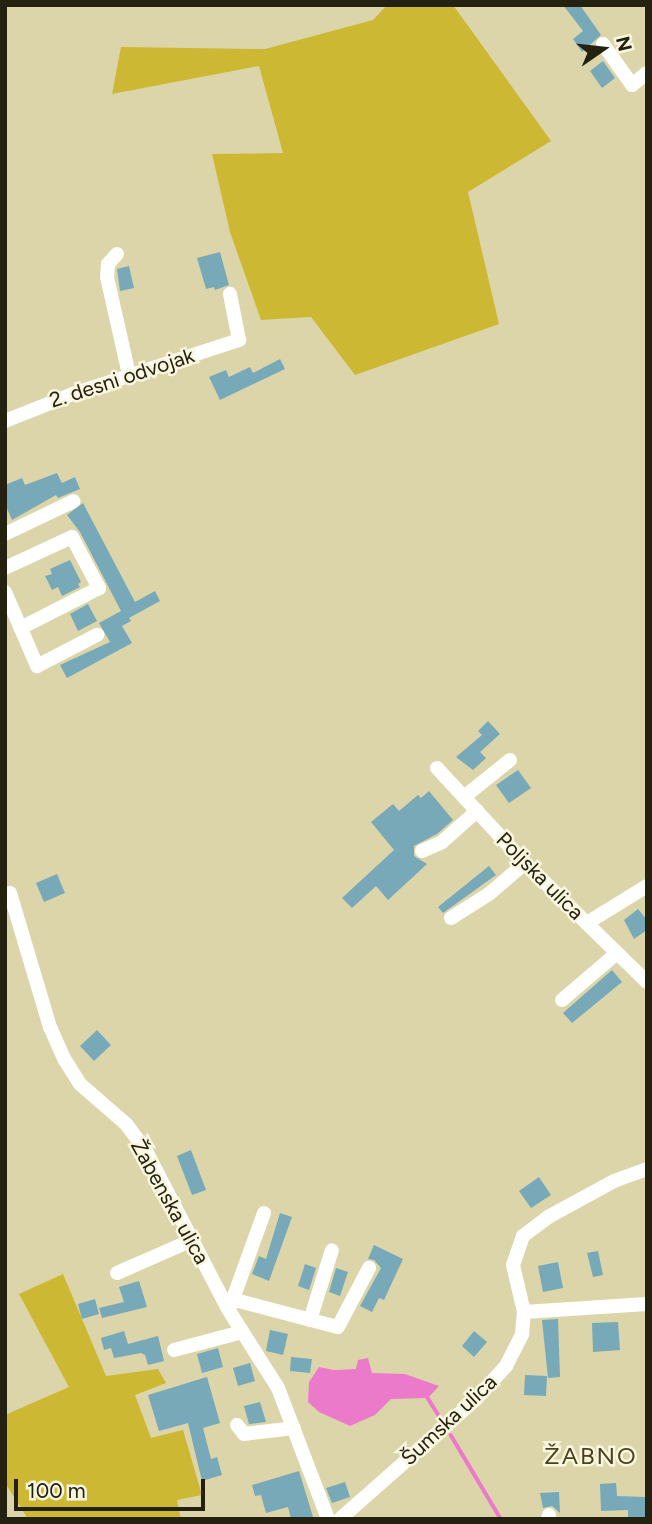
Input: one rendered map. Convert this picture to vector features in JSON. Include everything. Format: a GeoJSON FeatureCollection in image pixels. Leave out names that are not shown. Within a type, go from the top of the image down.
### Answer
{"type":"FeatureCollection","features":[{"type":"Feature","properties":{"kind":"street"},"geometry":{"type":"LineString","coordinates":[[603,44],[632,85],[647,73]]}},
{"type":"Feature","properties":{"kind":"street"},"geometry":{"type":"LineString","coordinates":[[117,254],[108,264],[107,277],[128,375]]}},
{"type":"Feature","properties":{"kind":"street","name":"2. desni odvojak"},"geometry":{"type":"LineString","coordinates":[[5,421],[128,375],[239,340],[230,294]]}},
{"type":"Feature","properties":{"kind":"street"},"geometry":{"type":"LineString","coordinates":[[5,534],[74,502]]}},
{"type":"Feature","properties":{"kind":"street"},"geometry":{"type":"LineString","coordinates":[[5,568],[72,537],[100,588],[21,628]]}},
{"type":"Feature","properties":{"kind":"street"},"geometry":{"type":"LineString","coordinates":[[5,592],[37,666],[97,635]]}},
{"type":"Feature","properties":{"kind":"street"},"geometry":{"type":"LineString","coordinates":[[464,797],[510,760]]}},
{"type":"Feature","properties":{"kind":"street","name":"Poljska ulica"},"geometry":{"type":"LineString","coordinates":[[437,768],[525,863],[647,982]]}},
{"type":"Feature","properties":{"kind":"street"},"geometry":{"type":"LineString","coordinates":[[422,851],[442,842],[477,811]]}},
{"type":"Feature","properties":{"kind":"street"},"geometry":{"type":"LineString","coordinates":[[451,918],[489,894],[525,863]]}},
{"type":"Feature","properties":{"kind":"street"},"geometry":{"type":"LineString","coordinates":[[587,923],[647,887]]}},
{"type":"Feature","properties":{"kind":"street","name":"Žabenska ulica"},"geometry":{"type":"LineString","coordinates":[[10,893],[50,1027],[65,1060],[80,1084],[126,1124],[145,1149],[192,1240],[232,1305],[242,1332],[278,1388],[328,1519]]}},
{"type":"Feature","properties":{"kind":"street"},"geometry":{"type":"LineString","coordinates":[[562,1000],[617,953]]}},
{"type":"Feature","properties":{"kind":"street","name":"Šumska ulica"},"geometry":{"type":"LineString","coordinates":[[341,1519],[476,1399],[506,1366],[522,1334],[524,1312],[513,1265],[523,1236],[531,1228],[614,1181],[647,1169]]}},
{"type":"Feature","properties":{"kind":"street"},"geometry":{"type":"LineString","coordinates":[[264,1213],[232,1305],[338,1327],[369,1268]]}},
{"type":"Feature","properties":{"kind":"street"},"geometry":{"type":"LineString","coordinates":[[117,1273],[192,1240]]}},
{"type":"Feature","properties":{"kind":"street"},"geometry":{"type":"LineString","coordinates":[[310,1320],[332,1250]]}},
{"type":"Feature","properties":{"kind":"street"},"geometry":{"type":"LineString","coordinates":[[524,1312],[647,1304]]}},
{"type":"Feature","properties":{"kind":"street"},"geometry":{"type":"LineString","coordinates":[[174,1350],[242,1332]]}},
{"type":"Feature","properties":{"kind":"street"},"geometry":{"type":"LineString","coordinates":[[237,1425],[244,1434],[294,1428]]}},
{"type":"Feature","properties":{"kind":"shaded area"},"geometry":{"type":"Polygon","coordinates":[[[387,5],[453,5],[551,141],[468,192],[499,324],[355,375],[311,317],[261,320],[230,232],[212,154],[283,153],[259,66],[112,94],[121,47],[265,49],[373,20],[387,5]]]}},
{"type":"Feature","properties":{"kind":"shaded area"},"geometry":{"type":"Polygon","coordinates":[[[63,1274],[106,1376],[158,1369],[166,1383],[135,1395],[151,1438],[183,1430],[202,1495],[177,1500],[181,1519],[28,1519],[5,1483],[5,1415],[69,1387],[19,1294],[63,1274]]]}},
{"type":"Feature","properties":{"kind":"shaded area"},"geometry":{"type":"Polygon","coordinates":[[[368,1358],[372,1373],[405,1374],[439,1386],[428,1398],[391,1399],[375,1415],[350,1426],[319,1412],[308,1402],[309,1382],[319,1367],[334,1370],[356,1369],[358,1360],[368,1358]]]}},
{"type":"Feature","properties":{"kind":"building"},"geometry":{"type":"Polygon","coordinates":[[[563,5],[580,5],[601,35],[582,52],[573,39],[583,31],[563,5]]]}},
{"type":"Feature","properties":{"kind":"building"},"geometry":{"type":"Polygon","coordinates":[[[603,61],[615,78],[602,88],[590,71],[603,61]]]}},
{"type":"Feature","properties":{"kind":"building"},"geometry":{"type":"Polygon","coordinates":[[[220,252],[229,285],[215,290],[214,287],[206,289],[197,258],[220,252]]]}},
{"type":"Feature","properties":{"kind":"building"},"geometry":{"type":"Polygon","coordinates":[[[129,266],[134,288],[120,291],[117,269],[129,266]]]}},
{"type":"Feature","properties":{"kind":"building"},"geometry":{"type":"Polygon","coordinates":[[[280,359],[285,369],[220,400],[209,377],[226,370],[229,377],[250,367],[253,373],[280,359]]]}},
{"type":"Feature","properties":{"kind":"building"},"geometry":{"type":"Polygon","coordinates":[[[57,473],[62,483],[75,477],[80,489],[58,498],[56,495],[12,520],[5,504],[5,485],[22,478],[25,485],[57,473]]]}},
{"type":"Feature","properties":{"kind":"building"},"geometry":{"type":"Polygon","coordinates":[[[83,503],[135,602],[155,591],[160,601],[129,618],[131,621],[122,626],[132,643],[67,678],[60,665],[110,642],[99,623],[121,611],[80,532],[67,515],[83,503]]]}},
{"type":"Feature","properties":{"kind":"building"},"geometry":{"type":"Polygon","coordinates":[[[70,560],[81,582],[78,584],[80,587],[62,596],[58,587],[52,590],[45,576],[52,574],[50,569],[70,560]]]}},
{"type":"Feature","properties":{"kind":"building"},"geometry":{"type":"Polygon","coordinates":[[[88,604],[97,621],[78,631],[70,614],[88,604]]]}},
{"type":"Feature","properties":{"kind":"building"},"geometry":{"type":"Polygon","coordinates":[[[488,721],[500,734],[480,752],[486,758],[473,770],[456,757],[482,735],[478,731],[488,721]]]}},
{"type":"Feature","properties":{"kind":"building"},"geometry":{"type":"Polygon","coordinates":[[[518,770],[531,788],[509,803],[496,785],[518,770]]]}},
{"type":"Feature","properties":{"kind":"building"},"geometry":{"type":"Polygon","coordinates":[[[429,791],[453,820],[437,834],[414,846],[414,856],[427,864],[388,900],[376,886],[352,908],[342,898],[394,850],[371,822],[393,804],[399,811],[418,795],[421,798],[429,791]]]}},
{"type":"Feature","properties":{"kind":"building"},"geometry":{"type":"Polygon","coordinates":[[[489,866],[496,875],[443,913],[438,907],[489,866]]]}},
{"type":"Feature","properties":{"kind":"building"},"geometry":{"type":"Polygon","coordinates":[[[57,874],[65,893],[44,902],[36,883],[57,874]]]}},
{"type":"Feature","properties":{"kind":"building"},"geometry":{"type":"Polygon","coordinates":[[[638,909],[647,920],[647,930],[634,939],[624,920],[638,909]]]}},
{"type":"Feature","properties":{"kind":"building"},"geometry":{"type":"Polygon","coordinates":[[[612,970],[622,982],[572,1023],[563,1013],[612,970]]]}},
{"type":"Feature","properties":{"kind":"building"},"geometry":{"type":"Polygon","coordinates":[[[97,1030],[111,1045],[94,1061],[80,1046],[97,1030]]]}},
{"type":"Feature","properties":{"kind":"building"},"geometry":{"type":"Polygon","coordinates":[[[191,1150],[206,1190],[192,1195],[177,1156],[191,1150]]]}},
{"type":"Feature","properties":{"kind":"building"},"geometry":{"type":"Polygon","coordinates":[[[539,1177],[551,1195],[531,1208],[519,1191],[539,1177]]]}},
{"type":"Feature","properties":{"kind":"building"},"geometry":{"type":"Polygon","coordinates":[[[280,1213],[292,1217],[269,1281],[252,1274],[259,1256],[266,1259],[280,1213]]]}},
{"type":"Feature","properties":{"kind":"building"},"geometry":{"type":"Polygon","coordinates":[[[374,1245],[403,1259],[384,1300],[379,1298],[372,1312],[360,1306],[381,1268],[374,1260],[368,1259],[374,1245]]]}},
{"type":"Feature","properties":{"kind":"building"},"geometry":{"type":"Polygon","coordinates":[[[598,1251],[603,1275],[593,1277],[587,1253],[598,1251]]]}},
{"type":"Feature","properties":{"kind":"building"},"geometry":{"type":"Polygon","coordinates":[[[558,1262],[563,1288],[543,1292],[538,1266],[558,1262]]]}},
{"type":"Feature","properties":{"kind":"building"},"geometry":{"type":"Polygon","coordinates":[[[305,1264],[316,1268],[309,1290],[298,1286],[305,1264]]]}},
{"type":"Feature","properties":{"kind":"building"},"geometry":{"type":"Polygon","coordinates":[[[336,1268],[348,1272],[340,1296],[329,1292],[336,1268]]]}},
{"type":"Feature","properties":{"kind":"building"},"geometry":{"type":"Polygon","coordinates":[[[139,1281],[147,1307],[102,1318],[99,1308],[124,1302],[119,1287],[139,1281]]]}},
{"type":"Feature","properties":{"kind":"building"},"geometry":{"type":"Polygon","coordinates":[[[95,1299],[99,1314],[82,1319],[78,1304],[95,1299]]]}},
{"type":"Feature","properties":{"kind":"building"},"geometry":{"type":"Polygon","coordinates":[[[558,1319],[560,1377],[548,1378],[542,1320],[558,1319]]]}},
{"type":"Feature","properties":{"kind":"building"},"geometry":{"type":"Polygon","coordinates":[[[618,1322],[620,1350],[593,1352],[592,1323],[618,1322]]]}},
{"type":"Feature","properties":{"kind":"building"},"geometry":{"type":"Polygon","coordinates":[[[270,1330],[288,1334],[283,1355],[266,1351],[270,1330]]]}},
{"type":"Feature","properties":{"kind":"building"},"geometry":{"type":"Polygon","coordinates":[[[124,1331],[128,1344],[158,1336],[164,1361],[148,1365],[145,1355],[141,1353],[114,1358],[111,1348],[104,1350],[101,1338],[124,1331]]]}},
{"type":"Feature","properties":{"kind":"building"},"geometry":{"type":"Polygon","coordinates":[[[474,1331],[487,1342],[474,1357],[462,1346],[474,1331]]]}},
{"type":"Feature","properties":{"kind":"building"},"geometry":{"type":"Polygon","coordinates":[[[218,1348],[223,1367],[202,1373],[197,1354],[218,1348]]]}},
{"type":"Feature","properties":{"kind":"building"},"geometry":{"type":"Polygon","coordinates":[[[291,1357],[312,1359],[310,1373],[290,1371],[291,1357]]]}},
{"type":"Feature","properties":{"kind":"building"},"geometry":{"type":"Polygon","coordinates":[[[250,1363],[255,1381],[238,1386],[233,1368],[250,1363]]]}},
{"type":"Feature","properties":{"kind":"building"},"geometry":{"type":"Polygon","coordinates":[[[525,1375],[547,1376],[546,1396],[524,1395],[525,1375]]]}},
{"type":"Feature","properties":{"kind":"building"},"geometry":{"type":"Polygon","coordinates":[[[207,1377],[220,1423],[203,1428],[211,1459],[217,1457],[222,1475],[202,1481],[188,1423],[159,1431],[148,1395],[207,1377]]]}},
{"type":"Feature","properties":{"kind":"building"},"geometry":{"type":"Polygon","coordinates":[[[260,1402],[266,1422],[249,1424],[244,1406],[260,1402]]]}},
{"type":"Feature","properties":{"kind":"building"},"geometry":{"type":"Polygon","coordinates":[[[299,1471],[313,1517],[291,1519],[288,1507],[266,1513],[261,1495],[255,1496],[252,1485],[299,1471]]]}},
{"type":"Feature","properties":{"kind":"building"},"geometry":{"type":"Polygon","coordinates":[[[345,1482],[350,1497],[332,1503],[326,1488],[345,1482]]]}},
{"type":"Feature","properties":{"kind":"building"},"geometry":{"type":"Polygon","coordinates":[[[616,1483],[617,1496],[646,1497],[646,1519],[628,1519],[628,1510],[601,1511],[600,1484],[616,1483]]]}},
{"type":"Feature","properties":{"kind":"building"},"geometry":{"type":"Polygon","coordinates":[[[559,1492],[560,1513],[552,1506],[543,1508],[540,1493],[559,1492]]]}},
{"type":"Feature","properties":{"kind":"waterway"},"geometry":{"type":"LineString","coordinates":[[428,1398],[441,1419]]}},
{"type":"Feature","properties":{"kind":"waterway"},"geometry":{"type":"LineString","coordinates":[[451,1435],[501,1519]]}},
{"type":"Feature","properties":{"kind":"district","name":"ŽABNO"},"geometry":{"type":"Point","coordinates":[591,1456]}}]}
